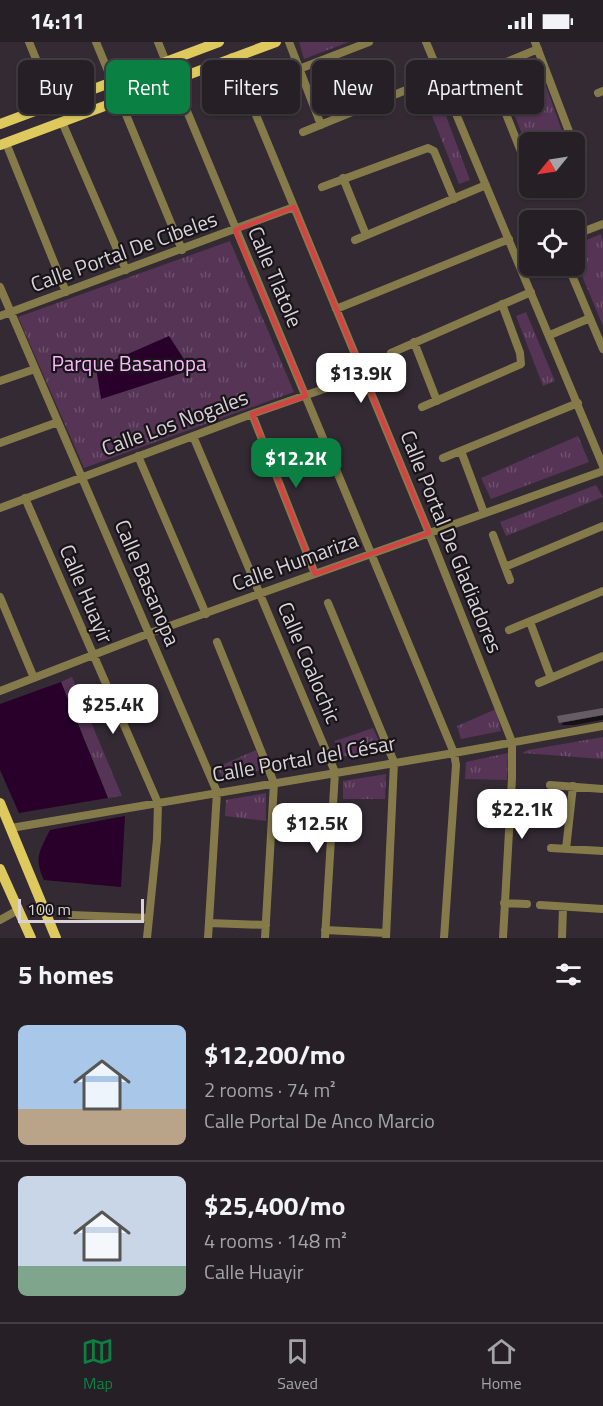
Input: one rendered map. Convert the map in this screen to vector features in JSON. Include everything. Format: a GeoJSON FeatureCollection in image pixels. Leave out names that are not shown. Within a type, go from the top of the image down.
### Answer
{"type":"FeatureCollection","features":[{"type":"Feature","properties":{"kind":"main road"},"geometry":{"type":"LineString","coordinates":[[171,60],[219,42]]}},
{"type":"Feature","properties":{"kind":"main road"},"geometry":{"type":"LineString","coordinates":[[190,74],[276,42]]}},
{"type":"Feature","properties":{"kind":"main road"},"geometry":{"type":"LineString","coordinates":[[3,144],[106,105]]}},
{"type":"Feature","properties":{"kind":"main road"},"geometry":{"type":"LineString","coordinates":[[0,124],[26,114]]}},
{"type":"Feature","properties":{"kind":"main road"},"geometry":{"type":"LineString","coordinates":[[0,803],[56,938]]}},
{"type":"Feature","properties":{"kind":"main road"},"geometry":{"type":"LineString","coordinates":[[0,869],[31,938]]}},
{"type":"Feature","properties":{"kind":"street"},"geometry":{"type":"LineString","coordinates":[[29,42],[36,60]]}},
{"type":"Feature","properties":{"kind":"street"},"geometry":{"type":"LineString","coordinates":[[96,42],[106,66]]}},
{"type":"Feature","properties":{"kind":"street"},"geometry":{"type":"LineString","coordinates":[[158,42],[165,60]]}},
{"type":"Feature","properties":{"kind":"street"},"geometry":{"type":"LineString","coordinates":[[289,42],[296,60]]}},
{"type":"Feature","properties":{"kind":"street"},"geometry":{"type":"LineString","coordinates":[[300,69],[369,42]]}},
{"type":"Feature","properties":{"kind":"street"},"geometry":{"type":"LineString","coordinates":[[426,42],[603,466]]}},
{"type":"Feature","properties":{"kind":"street"},"geometry":{"type":"LineString","coordinates":[[519,146],[490,74],[497,66],[537,46],[569,132]]}},
{"type":"Feature","properties":{"kind":"street","name":"Calle Portal De Gladiadores"},"geometry":{"type":"LineString","coordinates":[[232,57],[429,533],[512,742]]}},
{"type":"Feature","properties":{"kind":"street"},"geometry":{"type":"LineString","coordinates":[[300,72],[321,125]]}},
{"type":"Feature","properties":{"kind":"street"},"geometry":{"type":"LineString","coordinates":[[303,132],[406,90]]}},
{"type":"Feature","properties":{"kind":"street"},"geometry":{"type":"LineString","coordinates":[[126,114],[182,250]]}},
{"type":"Feature","properties":{"kind":"street","name":"Calle Tlatole"},"geometry":{"type":"LineString","coordinates":[[188,114],[454,753]]}},
{"type":"Feature","properties":{"kind":"street"},"geometry":{"type":"LineString","coordinates":[[62,122],[126,270]]}},
{"type":"Feature","properties":{"kind":"street"},"geometry":{"type":"LineString","coordinates":[[3,144],[66,292]]}},
{"type":"Feature","properties":{"kind":"street"},"geometry":{"type":"LineString","coordinates":[[322,187],[428,148],[434,151],[454,199]]}},
{"type":"Feature","properties":{"kind":"street"},"geometry":{"type":"LineString","coordinates":[[344,178],[366,235]]}},
{"type":"Feature","properties":{"kind":"street"},"geometry":{"type":"LineString","coordinates":[[355,240],[486,186]]}},
{"type":"Feature","properties":{"kind":"street","name":"Calle Portal De Cibeles"},"geometry":{"type":"LineString","coordinates":[[0,316],[294,207]]}},
{"type":"Feature","properties":{"kind":"street"},"geometry":{"type":"LineString","coordinates":[[585,231],[603,224]]}},
{"type":"Feature","properties":{"kind":"street"},"geometry":{"type":"LineString","coordinates":[[336,309],[509,239]]}},
{"type":"Feature","properties":{"kind":"street"},"geometry":{"type":"LineString","coordinates":[[572,276],[603,349]]}},
{"type":"Feature","properties":{"kind":"street","name":"Calle Basanopa"},"geometry":{"type":"LineString","coordinates":[[0,288],[217,792],[208,938]]}},
{"type":"Feature","properties":{"kind":"street"},"geometry":{"type":"LineString","coordinates":[[391,353],[531,292]]}},
{"type":"Feature","properties":{"kind":"street"},"geometry":{"type":"LineString","coordinates":[[422,407],[521,364],[520,353],[502,304]]}},
{"type":"Feature","properties":{"kind":"street"},"geometry":{"type":"LineString","coordinates":[[550,335],[590,318]]}},
{"type":"Feature","properties":{"kind":"street"},"geometry":{"type":"LineString","coordinates":[[414,342],[437,401]]}},
{"type":"Feature","properties":{"kind":"street"},"geometry":{"type":"LineString","coordinates":[[0,381],[35,369]]}},
{"type":"Feature","properties":{"kind":"street","name":"Calle Los Nogales"},"geometry":{"type":"LineString","coordinates":[[0,508],[81,476],[364,375]]}},
{"type":"Feature","properties":{"kind":"street"},"geometry":{"type":"LineString","coordinates":[[443,458],[578,403]]}},
{"type":"Feature","properties":{"kind":"street"},"geometry":{"type":"LineString","coordinates":[[252,414],[315,574]]}},
{"type":"Feature","properties":{"kind":"street"},"geometry":{"type":"LineString","coordinates":[[0,443],[58,422]]}},
{"type":"Feature","properties":{"kind":"street","name":"Calle Coalochic"},"geometry":{"type":"LineString","coordinates":[[193,436],[335,772]]}},
{"type":"Feature","properties":{"kind":"street"},"geometry":{"type":"LineString","coordinates":[[461,451],[484,513]]}},
{"type":"Feature","properties":{"kind":"street"},"geometry":{"type":"LineString","coordinates":[[138,456],[206,614]]}},
{"type":"Feature","properties":{"kind":"street","name":"Calle Humariza"},"geometry":{"type":"LineString","coordinates":[[0,691],[150,633],[603,471]]}},
{"type":"Feature","properties":{"kind":"street","name":"Calle Huayir"},"geometry":{"type":"LineString","coordinates":[[25,498],[158,803]]}},
{"type":"Feature","properties":{"kind":"street"},"geometry":{"type":"LineString","coordinates":[[505,567],[603,526]]}},
{"type":"Feature","properties":{"kind":"street"},"geometry":{"type":"LineString","coordinates":[[493,535],[510,580]]}},
{"type":"Feature","properties":{"kind":"street"},"geometry":{"type":"LineString","coordinates":[[509,630],[603,591]]}},
{"type":"Feature","properties":{"kind":"street"},"geometry":{"type":"LineString","coordinates":[[0,597],[34,678]]}},
{"type":"Feature","properties":{"kind":"street"},"geometry":{"type":"LineString","coordinates":[[328,603],[394,762],[386,935],[325,934],[335,772]]}},
{"type":"Feature","properties":{"kind":"street"},"geometry":{"type":"LineString","coordinates":[[530,622],[551,678]]}},
{"type":"Feature","properties":{"kind":"street"},"geometry":{"type":"LineString","coordinates":[[217,642],[274,783],[265,938]]}},
{"type":"Feature","properties":{"kind":"street"},"geometry":{"type":"LineString","coordinates":[[540,683],[603,656]]}},
{"type":"Feature","properties":{"kind":"street","name":"Calle Portal del César"},"geometry":{"type":"LineString","coordinates":[[10,828],[603,726]]}},
{"type":"Feature","properties":{"kind":"street"},"geometry":{"type":"LineString","coordinates":[[503,938],[512,742]]}},
{"type":"Feature","properties":{"kind":"street"},"geometry":{"type":"LineString","coordinates":[[444,938],[456,765],[454,753]]}},
{"type":"Feature","properties":{"kind":"street"},"geometry":{"type":"LineString","coordinates":[[550,785],[603,789]]}},
{"type":"Feature","properties":{"kind":"street"},"geometry":{"type":"LineString","coordinates":[[566,849],[573,786]]}},
{"type":"Feature","properties":{"kind":"street"},"geometry":{"type":"LineString","coordinates":[[147,938],[157,838],[158,803]]}},
{"type":"Feature","properties":{"kind":"street"},"geometry":{"type":"LineString","coordinates":[[551,848],[603,851]]}},
{"type":"Feature","properties":{"kind":"street"},"geometry":{"type":"LineString","coordinates":[[504,903],[527,904]]}},
{"type":"Feature","properties":{"kind":"street"},"geometry":{"type":"LineString","coordinates":[[540,905],[603,909]]}},
{"type":"Feature","properties":{"kind":"street"},"geometry":{"type":"LineString","coordinates":[[562,938],[563,906]]}},
{"type":"Feature","properties":{"kind":"street"},"geometry":{"type":"LineString","coordinates":[[0,920],[18,910]]}},
{"type":"Feature","properties":{"kind":"street"},"geometry":{"type":"LineString","coordinates":[[71,915],[148,918]]}},
{"type":"Feature","properties":{"kind":"street"},"geometry":{"type":"LineString","coordinates":[[209,923],[266,925]]}},
{"type":"Feature","properties":{"kind":"highlighted area"},"geometry":{"type":"Polygon","coordinates":[[[294,207],[429,533],[315,574],[252,414],[306,396],[235,230],[294,207]]]}},
{"type":"Feature","properties":{"kind":"green space"},"geometry":{"type":"Polygon","coordinates":[[[299,42],[349,42],[304,59],[299,42]]]}},
{"type":"Feature","properties":{"kind":"green space"},"geometry":{"type":"Polygon","coordinates":[[[544,80],[562,132],[521,132],[514,114],[544,114],[544,80]]]}},
{"type":"Feature","properties":{"kind":"green space"},"geometry":{"type":"Polygon","coordinates":[[[431,114],[445,114],[470,180],[459,184],[431,114]]]}},
{"type":"Feature","properties":{"kind":"green space"},"geometry":{"type":"Polygon","coordinates":[[[601,234],[603,241],[603,326],[582,276],[585,276],[585,241],[601,234]]]}},
{"type":"Feature","properties":{"kind":"green space","name":"Parque Basanopa"},"geometry":{"type":"Polygon","coordinates":[[[230,241],[294,392],[84,468],[18,317],[230,241]]]}},
{"type":"Feature","properties":{"kind":"green space"},"geometry":{"type":"Polygon","coordinates":[[[526,312],[555,381],[543,386],[516,316],[526,312]]]}},
{"type":"Feature","properties":{"kind":"green space"},"geometry":{"type":"Polygon","coordinates":[[[578,436],[589,462],[491,499],[481,478],[578,436]]]}},
{"type":"Feature","properties":{"kind":"green space"},"geometry":{"type":"Polygon","coordinates":[[[596,485],[603,497],[506,536],[500,522],[596,485]]]}},
{"type":"Feature","properties":{"kind":"green space"},"geometry":{"type":"Polygon","coordinates":[[[72,677],[122,796],[108,798],[61,682],[72,677]]]}},
{"type":"Feature","properties":{"kind":"green space"},"geometry":{"type":"Polygon","coordinates":[[[496,709],[501,731],[461,739],[457,726],[496,709]]]}},
{"type":"Feature","properties":{"kind":"green space"},"geometry":{"type":"Polygon","coordinates":[[[373,728],[383,750],[341,757],[335,741],[373,728]]]}},
{"type":"Feature","properties":{"kind":"green space"},"geometry":{"type":"Polygon","coordinates":[[[603,737],[603,759],[522,753],[528,750],[603,737]]]}},
{"type":"Feature","properties":{"kind":"green space"},"geometry":{"type":"Polygon","coordinates":[[[256,750],[262,770],[222,777],[217,767],[256,750]]]}},
{"type":"Feature","properties":{"kind":"green space"},"geometry":{"type":"Polygon","coordinates":[[[508,753],[507,780],[465,779],[466,762],[508,753]]]}},
{"type":"Feature","properties":{"kind":"green space"},"geometry":{"type":"Polygon","coordinates":[[[386,774],[385,799],[343,799],[343,781],[386,774]]]}},
{"type":"Feature","properties":{"kind":"green space"},"geometry":{"type":"Polygon","coordinates":[[[266,793],[266,821],[225,816],[226,800],[266,793]]]}},
{"type":"Feature","properties":{"kind":"shaded area"},"geometry":{"type":"Polygon","coordinates":[[[169,336],[191,370],[101,399],[96,368],[169,336]]]}},
{"type":"Feature","properties":{"kind":"shaded area"},"geometry":{"type":"Polygon","coordinates":[[[61,682],[108,798],[19,813],[0,770],[0,704],[61,682]]]}},
{"type":"Feature","properties":{"kind":"shaded area"},"geometry":{"type":"Polygon","coordinates":[[[125,816],[121,887],[44,880],[39,866],[39,855],[50,830],[125,816]]]}},
{"type":"Feature","properties":{"kind":"building"},"geometry":{"type":"Polygon","coordinates":[[[603,708],[603,715],[559,723],[557,716],[603,708]]]}}]}
